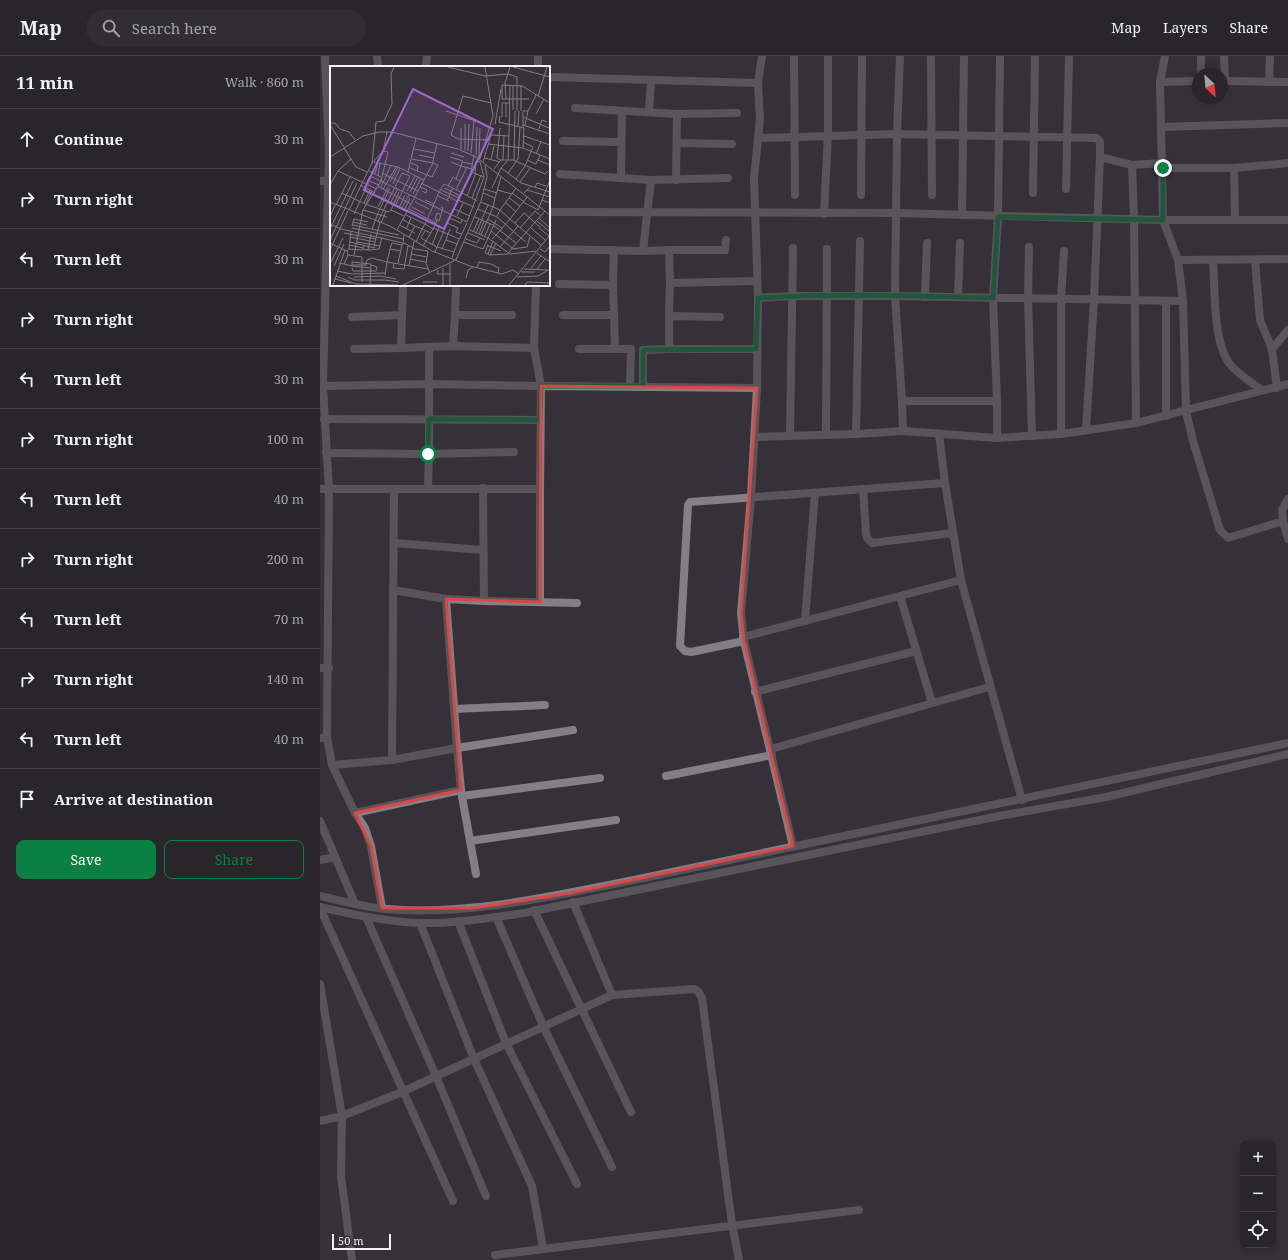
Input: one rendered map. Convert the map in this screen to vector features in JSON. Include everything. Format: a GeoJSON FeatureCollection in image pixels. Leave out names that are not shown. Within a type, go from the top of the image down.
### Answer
{"type":"FeatureCollection","features":[{"type":"Feature","properties":{"kind":"street"},"geometry":{"type":"LineString","coordinates":[[325,56],[328,74],[323,128],[326,216],[322,298],[322,396],[326,453],[324,489],[324,738],[332,765],[355,813],[365,828],[371,846],[382,908]]}},
{"type":"Feature","properties":{"kind":"street"},"geometry":{"type":"LineString","coordinates":[[377,56],[378,66]]}},
{"type":"Feature","properties":{"kind":"street"},"geometry":{"type":"LineString","coordinates":[[426,66],[427,56]]}},
{"type":"Feature","properties":{"kind":"street"},"geometry":{"type":"LineString","coordinates":[[762,56],[758,83],[760,119],[759,138],[754,178],[758,298],[756,349],[757,388],[751,497],[741,613],[743,639],[755,692],[794,846]]}},
{"type":"Feature","properties":{"kind":"street"},"geometry":{"type":"LineString","coordinates":[[794,56],[795,195]]}},
{"type":"Feature","properties":{"kind":"street"},"geometry":{"type":"LineString","coordinates":[[824,214],[828,135],[828,56]]}},
{"type":"Feature","properties":{"kind":"street"},"geometry":{"type":"LineString","coordinates":[[861,194],[862,56]]}},
{"type":"Feature","properties":{"kind":"street"},"geometry":{"type":"LineString","coordinates":[[900,56],[897,134],[895,296],[903,431]]}},
{"type":"Feature","properties":{"kind":"street"},"geometry":{"type":"LineString","coordinates":[[931,56],[932,195]]}},
{"type":"Feature","properties":{"kind":"street"},"geometry":{"type":"LineString","coordinates":[[962,215],[964,56]]}},
{"type":"Feature","properties":{"kind":"street"},"geometry":{"type":"LineString","coordinates":[[997,438],[993,298],[998,217],[1000,56]]}},
{"type":"Feature","properties":{"kind":"street"},"geometry":{"type":"LineString","coordinates":[[1033,194],[1034,56]]}},
{"type":"Feature","properties":{"kind":"street"},"geometry":{"type":"LineString","coordinates":[[1066,189],[1069,56]]}},
{"type":"Feature","properties":{"kind":"street"},"geometry":{"type":"LineString","coordinates":[[1165,56],[1160,82],[1163,220],[1178,260],[1183,301],[1186,412],[1193,441],[1224,536],[1228,538],[1283,521]]}},
{"type":"Feature","properties":{"kind":"street"},"geometry":{"type":"LineString","coordinates":[[1201,56],[1201,68]]}},
{"type":"Feature","properties":{"kind":"street"},"geometry":{"type":"LineString","coordinates":[[1224,56],[1224,68]]}},
{"type":"Feature","properties":{"kind":"street"},"geometry":{"type":"LineString","coordinates":[[1269,82],[1270,56]]}},
{"type":"Feature","properties":{"kind":"street"},"geometry":{"type":"LineString","coordinates":[[550,77],[758,83]]}},
{"type":"Feature","properties":{"kind":"street"},"geometry":{"type":"LineString","coordinates":[[649,112],[651,80]]}},
{"type":"Feature","properties":{"kind":"street"},"geometry":{"type":"LineString","coordinates":[[1228,81],[1288,82]]}},
{"type":"Feature","properties":{"kind":"street"},"geometry":{"type":"LineString","coordinates":[[1160,82],[1192,82]]}},
{"type":"Feature","properties":{"kind":"street"},"geometry":{"type":"LineString","coordinates":[[575,108],[677,114],[738,113]]}},
{"type":"Feature","properties":{"kind":"street"},"geometry":{"type":"LineString","coordinates":[[621,178],[622,111]]}},
{"type":"Feature","properties":{"kind":"street"},"geometry":{"type":"LineString","coordinates":[[676,180],[677,114]]}},
{"type":"Feature","properties":{"kind":"street"},"geometry":{"type":"LineString","coordinates":[[1162,127],[1288,122]]}},
{"type":"Feature","properties":{"kind":"street"},"geometry":{"type":"LineString","coordinates":[[759,138],[862,134],[932,134],[1099,139],[1100,157],[1096,219],[1094,298],[1086,430]]}},
{"type":"Feature","properties":{"kind":"street"},"geometry":{"type":"LineString","coordinates":[[562,141],[622,142]]}},
{"type":"Feature","properties":{"kind":"street"},"geometry":{"type":"LineString","coordinates":[[676,143],[732,144]]}},
{"type":"Feature","properties":{"kind":"street"},"geometry":{"type":"LineString","coordinates":[[1100,157],[1132,165],[1234,168],[1288,163]]}},
{"type":"Feature","properties":{"kind":"street"},"geometry":{"type":"LineString","coordinates":[[1132,165],[1136,423]]}},
{"type":"Feature","properties":{"kind":"street"},"geometry":{"type":"LineString","coordinates":[[1234,168],[1235,219]]}},
{"type":"Feature","properties":{"kind":"street"},"geometry":{"type":"LineString","coordinates":[[560,174],[651,180],[728,178]]}},
{"type":"Feature","properties":{"kind":"street"},"geometry":{"type":"LineString","coordinates":[[643,251],[651,180]]}},
{"type":"Feature","properties":{"kind":"street"},"geometry":{"type":"LineString","coordinates":[[550,212],[647,214],[755,212],[824,214],[896,213],[1096,219],[1288,220]]}},
{"type":"Feature","properties":{"kind":"street"},"geometry":{"type":"LineString","coordinates":[[550,249],[643,251],[725,250],[726,240]]}},
{"type":"Feature","properties":{"kind":"street"},"geometry":{"type":"LineString","coordinates":[[856,434],[860,241]]}},
{"type":"Feature","properties":{"kind":"street"},"geometry":{"type":"LineString","coordinates":[[925,297],[927,243]]}},
{"type":"Feature","properties":{"kind":"street"},"geometry":{"type":"LineString","coordinates":[[958,298],[960,243]]}},
{"type":"Feature","properties":{"kind":"street"},"geometry":{"type":"LineString","coordinates":[[1029,247],[1028,298],[1032,436]]}},
{"type":"Feature","properties":{"kind":"street"},"geometry":{"type":"LineString","coordinates":[[790,436],[793,248]]}},
{"type":"Feature","properties":{"kind":"street"},"geometry":{"type":"LineString","coordinates":[[826,249],[826,434]]}},
{"type":"Feature","properties":{"kind":"street"},"geometry":{"type":"LineString","coordinates":[[614,250],[613,285],[616,349]]}},
{"type":"Feature","properties":{"kind":"street"},"geometry":{"type":"LineString","coordinates":[[669,250],[669,349]]}},
{"type":"Feature","properties":{"kind":"street"},"geometry":{"type":"LineString","coordinates":[[1061,434],[1061,298],[1064,251]]}},
{"type":"Feature","properties":{"kind":"street"},"geometry":{"type":"LineString","coordinates":[[1178,260],[1288,259]]}},
{"type":"Feature","properties":{"kind":"street"},"geometry":{"type":"LineString","coordinates":[[1214,260],[1218,332],[1222,348],[1232,367],[1262,390]]}},
{"type":"Feature","properties":{"kind":"street"},"geometry":{"type":"LineString","coordinates":[[1255,260],[1260,320],[1272,349],[1277,388]]}},
{"type":"Feature","properties":{"kind":"street"},"geometry":{"type":"LineString","coordinates":[[670,283],[757,281]]}},
{"type":"Feature","properties":{"kind":"street"},"geometry":{"type":"LineString","coordinates":[[559,284],[613,285]]}},
{"type":"Feature","properties":{"kind":"street"},"geometry":{"type":"LineString","coordinates":[[401,348],[403,286]]}},
{"type":"Feature","properties":{"kind":"street"},"geometry":{"type":"LineString","coordinates":[[453,346],[456,286]]}},
{"type":"Feature","properties":{"kind":"street"},"geometry":{"type":"LineString","coordinates":[[536,286],[534,348],[541,386],[540,602]]}},
{"type":"Feature","properties":{"kind":"street"},"geometry":{"type":"LineString","coordinates":[[758,298],[792,296],[895,296],[958,298],[1094,298],[1135,301],[1183,301]]}},
{"type":"Feature","properties":{"kind":"street"},"geometry":{"type":"LineString","coordinates":[[1166,302],[1166,416]]}},
{"type":"Feature","properties":{"kind":"street"},"geometry":{"type":"LineString","coordinates":[[563,314],[614,315]]}},
{"type":"Feature","properties":{"kind":"street"},"geometry":{"type":"LineString","coordinates":[[352,317],[402,315]]}},
{"type":"Feature","properties":{"kind":"street"},"geometry":{"type":"LineString","coordinates":[[455,315],[512,315]]}},
{"type":"Feature","properties":{"kind":"street"},"geometry":{"type":"LineString","coordinates":[[669,316],[720,317]]}},
{"type":"Feature","properties":{"kind":"street"},"geometry":{"type":"LineString","coordinates":[[1272,349],[1288,330]]}},
{"type":"Feature","properties":{"kind":"street"},"geometry":{"type":"LineString","coordinates":[[354,349],[429,348],[453,346],[534,348]]}},
{"type":"Feature","properties":{"kind":"street"},"geometry":{"type":"LineString","coordinates":[[428,489],[429,348]]}},
{"type":"Feature","properties":{"kind":"street"},"geometry":{"type":"LineString","coordinates":[[579,349],[631,349],[630,386]]}},
{"type":"Feature","properties":{"kind":"street"},"geometry":{"type":"LineString","coordinates":[[643,386],[643,350],[756,349]]}},
{"type":"Feature","properties":{"kind":"street"},"geometry":{"type":"LineString","coordinates":[[323,386],[429,384],[757,388]]}},
{"type":"Feature","properties":{"kind":"street"},"geometry":{"type":"LineString","coordinates":[[754,437],[903,431],[997,438],[1061,434],[1136,423],[1186,412],[1288,384]]}},
{"type":"Feature","properties":{"kind":"street"},"geometry":{"type":"LineString","coordinates":[[902,401],[997,401]]}},
{"type":"Feature","properties":{"kind":"street"},"geometry":{"type":"LineString","coordinates":[[324,419],[540,420]]}},
{"type":"Feature","properties":{"kind":"street"},"geometry":{"type":"LineString","coordinates":[[939,434],[945,483],[961,580],[1022,800]]}},
{"type":"Feature","properties":{"kind":"street"},"geometry":{"type":"LineString","coordinates":[[326,453],[428,454],[514,452]]}},
{"type":"Feature","properties":{"kind":"street"},"geometry":{"type":"LineString","coordinates":[[945,483],[693,501],[689,503],[679,643],[685,651],[691,652],[961,580]]}},
{"type":"Feature","properties":{"kind":"street"},"geometry":{"type":"LineString","coordinates":[[483,488],[484,601]]}},
{"type":"Feature","properties":{"kind":"street"},"geometry":{"type":"LineString","coordinates":[[324,489],[540,489]]}},
{"type":"Feature","properties":{"kind":"street"},"geometry":{"type":"LineString","coordinates":[[392,760],[394,490]]}},
{"type":"Feature","properties":{"kind":"street"},"geometry":{"type":"LineString","coordinates":[[863,490],[866,533],[867,538],[872,543],[953,533]]}},
{"type":"Feature","properties":{"kind":"street"},"geometry":{"type":"LineString","coordinates":[[805,621],[815,493]]}},
{"type":"Feature","properties":{"kind":"street"},"geometry":{"type":"LineString","coordinates":[[1288,499],[1282,510],[1283,521],[1288,539]]}},
{"type":"Feature","properties":{"kind":"street"},"geometry":{"type":"LineString","coordinates":[[394,543],[483,550]]}},
{"type":"Feature","properties":{"kind":"street"},"geometry":{"type":"LineString","coordinates":[[393,590],[446,599],[577,603]]}},
{"type":"Feature","properties":{"kind":"street"},"geometry":{"type":"LineString","coordinates":[[900,596],[932,703]]}},
{"type":"Feature","properties":{"kind":"street"},"geometry":{"type":"LineString","coordinates":[[446,599],[461,793],[476,874]]}},
{"type":"Feature","properties":{"kind":"street"},"geometry":{"type":"LineString","coordinates":[[755,692],[916,651]]}},
{"type":"Feature","properties":{"kind":"street"},"geometry":{"type":"LineString","coordinates":[[666,776],[771,752],[990,687]]}},
{"type":"Feature","properties":{"kind":"street"},"geometry":{"type":"LineString","coordinates":[[455,709],[545,704]]}},
{"type":"Feature","properties":{"kind":"street"},"geometry":{"type":"LineString","coordinates":[[332,765],[392,760],[457,748],[573,730]]}},
{"type":"Feature","properties":{"kind":"street"},"geometry":{"type":"LineString","coordinates":[[320,896],[355,904],[382,908],[446,910],[474,908],[570,893],[1022,800],[1288,743]]}},
{"type":"Feature","properties":{"kind":"street"},"geometry":{"type":"LineString","coordinates":[[320,907],[366,917],[420,923],[496,917],[992,818],[1106,797],[1288,754]]}},
{"type":"Feature","properties":{"kind":"street"},"geometry":{"type":"LineString","coordinates":[[355,813],[461,793],[600,778]]}},
{"type":"Feature","properties":{"kind":"street"},"geometry":{"type":"LineString","coordinates":[[470,841],[616,820]]}},
{"type":"Feature","properties":{"kind":"street"},"geometry":{"type":"LineString","coordinates":[[320,821],[355,904]]}},
{"type":"Feature","properties":{"kind":"street"},"geometry":{"type":"LineString","coordinates":[[320,860],[336,857]]}},
{"type":"Feature","properties":{"kind":"street"},"geometry":{"type":"LineString","coordinates":[[573,902],[612,996]]}},
{"type":"Feature","properties":{"kind":"street"},"geometry":{"type":"LineString","coordinates":[[320,907],[402,1092],[453,1201]]}},
{"type":"Feature","properties":{"kind":"street"},"geometry":{"type":"LineString","coordinates":[[534,910],[631,1112]]}},
{"type":"Feature","properties":{"kind":"street"},"geometry":{"type":"LineString","coordinates":[[366,917],[436,1076],[486,1196]]}},
{"type":"Feature","properties":{"kind":"street"},"geometry":{"type":"LineString","coordinates":[[496,917],[544,1028],[612,1167]]}},
{"type":"Feature","properties":{"kind":"street"},"geometry":{"type":"LineString","coordinates":[[458,921],[506,1044],[577,1184]]}},
{"type":"Feature","properties":{"kind":"street"},"geometry":{"type":"LineString","coordinates":[[420,923],[474,1059],[532,1186],[542,1248]]}},
{"type":"Feature","properties":{"kind":"street"},"geometry":{"type":"LineString","coordinates":[[320,984],[342,1116],[341,1176],[352,1260]]}},
{"type":"Feature","properties":{"kind":"street"},"geometry":{"type":"LineString","coordinates":[[320,1121],[342,1116],[402,1092],[612,996],[691,989],[698,991],[701,994],[732,1224],[739,1260]]}},
{"type":"Feature","properties":{"kind":"street"},"geometry":{"type":"LineString","coordinates":[[495,1255],[732,1224],[771,1222],[859,1210]]}},
{"type":"Feature","properties":{"kind":"highlighted area"},"geometry":{"type":"Polygon","coordinates":[[[541,386],[757,388],[741,613],[744,641],[793,846],[570,893],[474,908],[382,908],[371,846],[355,813],[461,790],[446,599],[540,602],[541,386]]]}},
{"type":"Feature","properties":{"kind":"route"},"geometry":{"type":"LineString","coordinates":[[428,454],[429,419],[540,420],[541,386],[643,386],[643,350],[756,349],[758,298],[792,296],[993,298],[998,217],[1096,219],[1134,218],[1163,220],[1163,168]]}}]}
